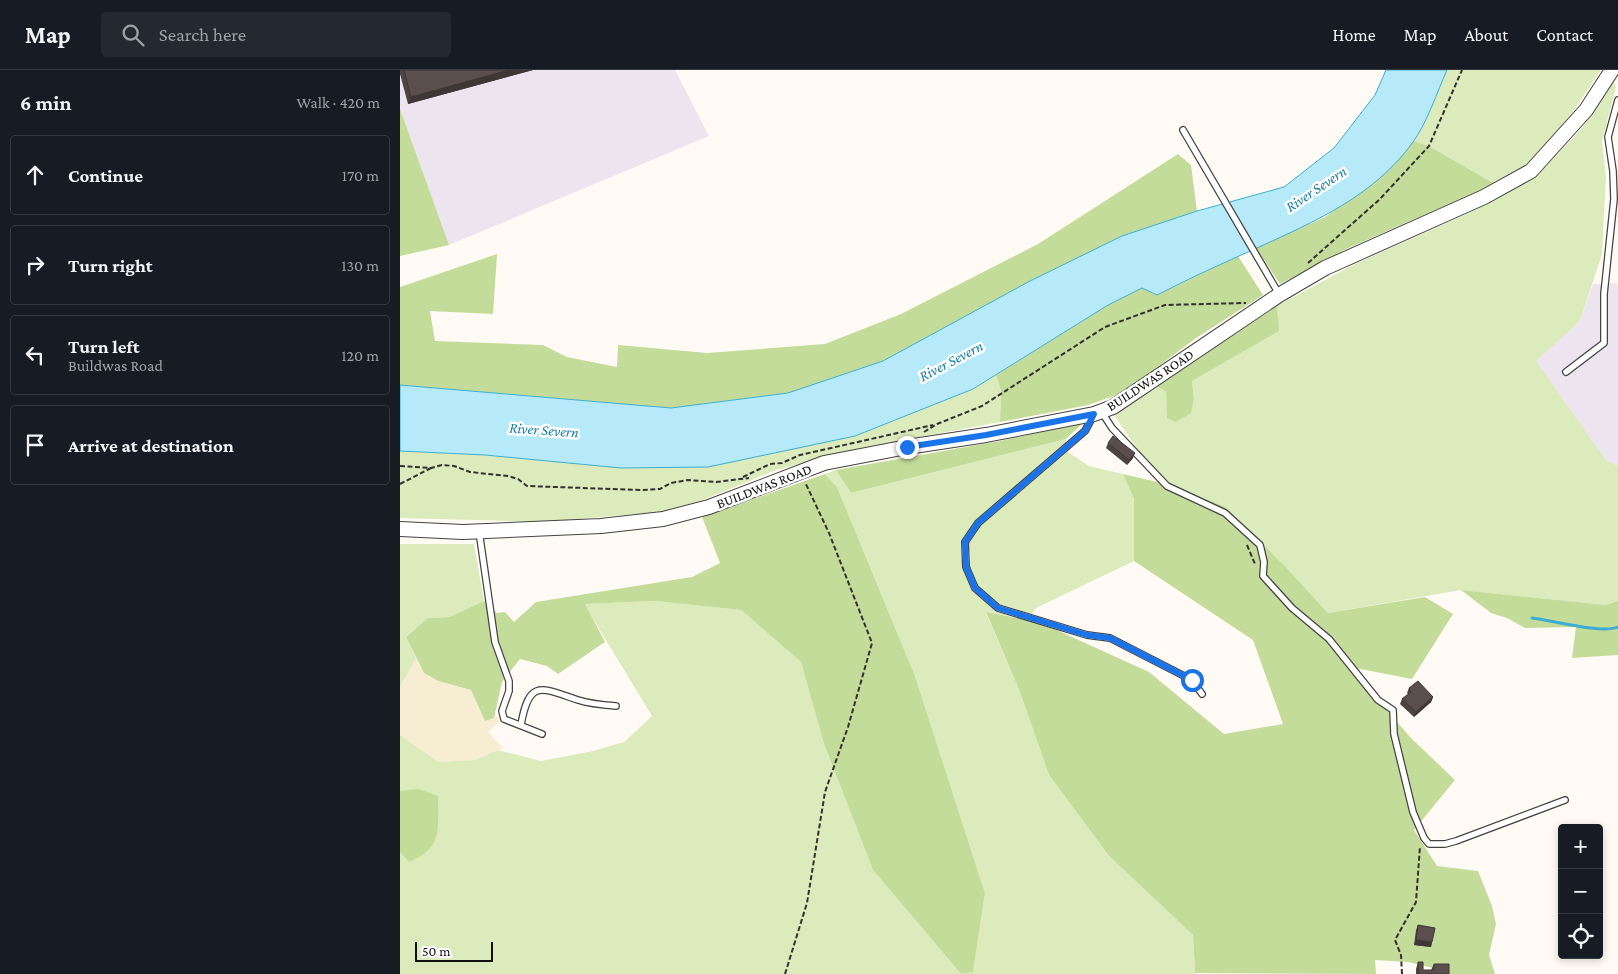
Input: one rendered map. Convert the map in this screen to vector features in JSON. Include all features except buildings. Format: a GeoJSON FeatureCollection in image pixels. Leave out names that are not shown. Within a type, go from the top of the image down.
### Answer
{"type":"FeatureCollection","features":[{"type":"Feature","properties":{"kind":"street","name":"BUILDWAS ROAD"},"geometry":{"type":"LineString","coordinates":[[400,529],[478,532],[602,526],[663,519],[710,507],[824,462],[986,435],[1113,407],[1279,295],[1324,268],[1484,197],[1531,171],[1586,110],[1612,70]]}},
{"type":"Feature","properties":{"kind":"lane"},"geometry":{"type":"LineString","coordinates":[[1566,372],[1604,343],[1604,294],[1614,190],[1608,137],[1618,100]]}},
{"type":"Feature","properties":{"kind":"lane"},"geometry":{"type":"LineString","coordinates":[[1183,130],[1267,278],[1279,295]]}},
{"type":"Feature","properties":{"kind":"lane"},"geometry":{"type":"LineString","coordinates":[[1614,190],[1618,196]]}},
{"type":"Feature","properties":{"kind":"lane"},"geometry":{"type":"LineString","coordinates":[[1202,694],[1192,680],[1110,638],[1087,635],[998,608],[975,588],[966,567],[965,542],[978,523],[1085,431],[1097,412],[1167,486],[1225,513],[1260,545],[1264,562],[1263,576],[1292,608],[1328,639],[1378,700],[1393,710],[1394,734],[1413,812],[1424,838],[1429,844],[1445,844],[1456,841],[1565,800]]}},
{"type":"Feature","properties":{"kind":"lane"},"geometry":{"type":"LineString","coordinates":[[478,532],[495,642],[509,681],[509,691],[503,706],[502,715],[504,719],[542,734]]}},
{"type":"Feature","properties":{"kind":"lane"},"geometry":{"type":"LineString","coordinates":[[521,725],[527,701],[535,692],[542,689],[560,692],[589,703],[616,706]]}},
{"type":"Feature","properties":{"kind":"path"},"geometry":{"type":"LineString","coordinates":[[1301,268],[1380,199],[1428,146],[1462,70]]}},
{"type":"Feature","properties":{"kind":"path"},"geometry":{"type":"LineString","coordinates":[[907,447],[912,440],[937,424],[982,406],[1105,327],[1165,305],[1237,302],[1252,303],[1257,310]]}},
{"type":"Feature","properties":{"kind":"path"},"geometry":{"type":"LineString","coordinates":[[400,484],[431,468],[442,465],[454,466],[480,474],[508,476],[518,479],[526,486],[641,490],[660,489],[671,483],[688,480],[716,482],[751,478]]}},
{"type":"Feature","properties":{"kind":"path"},"geometry":{"type":"LineString","coordinates":[[400,466],[431,468]]}},
{"type":"Feature","properties":{"kind":"path"},"geometry":{"type":"LineString","coordinates":[[785,974],[807,904],[825,792],[848,727],[872,643],[829,533],[801,472]]}},
{"type":"Feature","properties":{"kind":"path"},"geometry":{"type":"LineString","coordinates":[[1246,541],[1256,566]]}},
{"type":"Feature","properties":{"kind":"path"},"geometry":{"type":"LineString","coordinates":[[1402,974],[1400,955],[1395,940],[1416,902],[1420,869],[1420,841]]}},
{"type":"Feature","properties":{"kind":"shaded area"},"geometry":{"type":"Polygon","coordinates":[[[400,70],[675,70],[709,136],[449,245],[400,109],[400,70]]]}},
{"type":"Feature","properties":{"kind":"shaded area"},"geometry":{"type":"Polygon","coordinates":[[[1616,283],[1618,286],[1618,466],[1606,460],[1535,360],[1580,321],[1593,284],[1616,283]]]}},
{"type":"Feature","properties":{"kind":"shaded area"},"geometry":{"type":"Polygon","coordinates":[[[416,658],[424,673],[437,681],[471,690],[485,721],[494,718],[495,714],[500,721],[488,732],[503,748],[475,760],[437,762],[400,735],[400,687],[416,658]]]}},
{"type":"Feature","properties":{"kind":"green space"},"geometry":{"type":"Polygon","coordinates":[[[1447,70],[1601,70],[1559,132],[1525,166],[1495,184],[1429,146],[1414,141],[1447,70]]]}},
{"type":"Feature","properties":{"kind":"green space"},"geometry":{"type":"Polygon","coordinates":[[[1614,82],[1616,87],[1602,141],[1606,177],[1602,254],[1580,321],[1536,361],[1606,460],[1618,466],[1618,601],[1606,605],[1461,590],[1328,613],[1283,564],[1226,507],[1170,485],[1142,456],[1114,415],[1156,386],[1166,392],[1168,418],[1194,398],[1192,381],[1278,331],[1277,306],[1353,265],[1469,213],[1537,176],[1582,128],[1614,82]]]}},
{"type":"Feature","properties":{"kind":"green space"},"geometry":{"type":"Polygon","coordinates":[[[400,109],[449,245],[400,256],[400,109]]]}},
{"type":"Feature","properties":{"kind":"green space"},"geometry":{"type":"Polygon","coordinates":[[[1414,141],[1429,146],[1495,184],[1346,249],[1280,284],[1256,248],[1325,217],[1391,167],[1414,141]]]}},
{"type":"Feature","properties":{"kind":"green space"},"geometry":{"type":"Polygon","coordinates":[[[1178,154],[1191,165],[1197,211],[1122,236],[1030,281],[883,361],[788,393],[671,408],[400,385],[400,287],[497,254],[493,314],[430,311],[435,341],[543,345],[567,357],[617,367],[618,345],[707,353],[825,344],[901,314],[1038,244],[1178,154]]]}},
{"type":"Feature","properties":{"kind":"green space"},"geometry":{"type":"Polygon","coordinates":[[[1238,256],[1263,295],[1196,338],[1135,384],[1117,395],[1088,405],[1000,422],[1001,391],[996,375],[1108,305],[1142,288],[1157,295],[1238,256]]]}},
{"type":"Feature","properties":{"kind":"green space"},"geometry":{"type":"Polygon","coordinates":[[[1277,306],[1279,331],[1192,381],[1194,398],[1191,413],[1176,422],[1167,418],[1166,392],[1156,386],[1277,306]]]}},
{"type":"Feature","properties":{"kind":"green space"},"geometry":{"type":"Polygon","coordinates":[[[996,375],[1001,391],[1000,422],[866,447],[776,470],[700,501],[660,512],[543,522],[400,518],[400,451],[485,455],[855,436],[973,389],[996,375]]]}},
{"type":"Feature","properties":{"kind":"green space"},"geometry":{"type":"Polygon","coordinates":[[[1083,423],[1066,439],[851,493],[836,470],[1000,441],[1083,423]]]}},
{"type":"Feature","properties":{"kind":"green space"},"geometry":{"type":"Polygon","coordinates":[[[1066,439],[1068,452],[1089,466],[1123,474],[1134,499],[1134,561],[1036,608],[1029,618],[986,613],[1020,692],[1049,775],[1109,856],[1193,935],[1195,974],[963,974],[973,971],[985,893],[915,676],[837,487],[825,474],[836,470],[851,493],[1066,439]]]}},
{"type":"Feature","properties":{"kind":"green space"},"geometry":{"type":"Polygon","coordinates":[[[825,474],[837,487],[915,676],[985,893],[973,972],[961,974],[873,870],[824,744],[801,662],[741,610],[655,601],[585,604],[605,642],[558,674],[547,666],[520,659],[502,682],[494,718],[485,721],[471,690],[438,681],[424,673],[406,637],[428,618],[449,617],[484,601],[497,613],[505,612],[514,622],[536,602],[692,577],[720,563],[702,517],[825,474]]]}},
{"type":"Feature","properties":{"kind":"green space"},"geometry":{"type":"Polygon","coordinates":[[[1123,474],[1170,485],[1226,507],[1283,564],[1328,613],[1425,597],[1453,614],[1412,679],[1350,667],[1410,737],[1455,780],[1414,830],[1437,866],[1478,871],[1492,906],[1496,924],[1489,955],[1495,974],[1446,974],[1446,971],[1408,962],[1375,960],[1376,974],[1195,973],[1193,935],[1109,856],[1049,775],[1020,692],[986,612],[1039,622],[1149,672],[1224,734],[1283,724],[1253,640],[1134,561],[1134,499],[1123,474]]]}},
{"type":"Feature","properties":{"kind":"green space"},"geometry":{"type":"Polygon","coordinates":[[[400,544],[474,544],[484,601],[449,617],[428,618],[406,637],[416,658],[400,687],[400,544]]]}},
{"type":"Feature","properties":{"kind":"green space"},"geometry":{"type":"Polygon","coordinates":[[[1461,590],[1606,605],[1618,601],[1618,655],[1572,658],[1576,627],[1525,628],[1507,618],[1491,613],[1461,590]]]}},
{"type":"Feature","properties":{"kind":"green space"},"geometry":{"type":"Polygon","coordinates":[[[655,601],[741,610],[801,662],[824,744],[873,870],[961,974],[400,974],[400,735],[438,762],[475,760],[498,750],[541,761],[593,751],[624,742],[652,716],[584,604],[655,601]]]}},
{"type":"Feature","properties":{"kind":"green space"},"geometry":{"type":"Polygon","coordinates":[[[418,789],[438,796],[438,828],[433,844],[428,850],[409,862],[400,852],[400,791],[418,789]]]}},
{"type":"Feature","properties":{"kind":"water","name":"River Severn"},"geometry":{"type":"Polygon","coordinates":[[[1386,70],[1447,70],[1427,117],[1413,142],[1398,161],[1362,192],[1301,228],[1157,295],[1142,288],[1108,305],[973,389],[855,436],[708,467],[621,468],[485,455],[400,451],[400,385],[671,408],[788,393],[883,361],[1030,281],[1122,236],[1197,211],[1284,187],[1334,148],[1375,95],[1386,70]]]}},
{"type":"Feature","properties":{"kind":"waterway"},"geometry":{"type":"LineString","coordinates":[[1532,618],[1589,628],[1610,629],[1618,627]]}},
{"type":"Feature","properties":{"kind":"route"},"geometry":{"type":"LineString","coordinates":[[907,447],[986,435],[1094,414],[1085,431],[1008,495],[978,523],[965,542],[966,567],[975,588],[998,608],[1087,635],[1110,638],[1192,680]]}}]}
